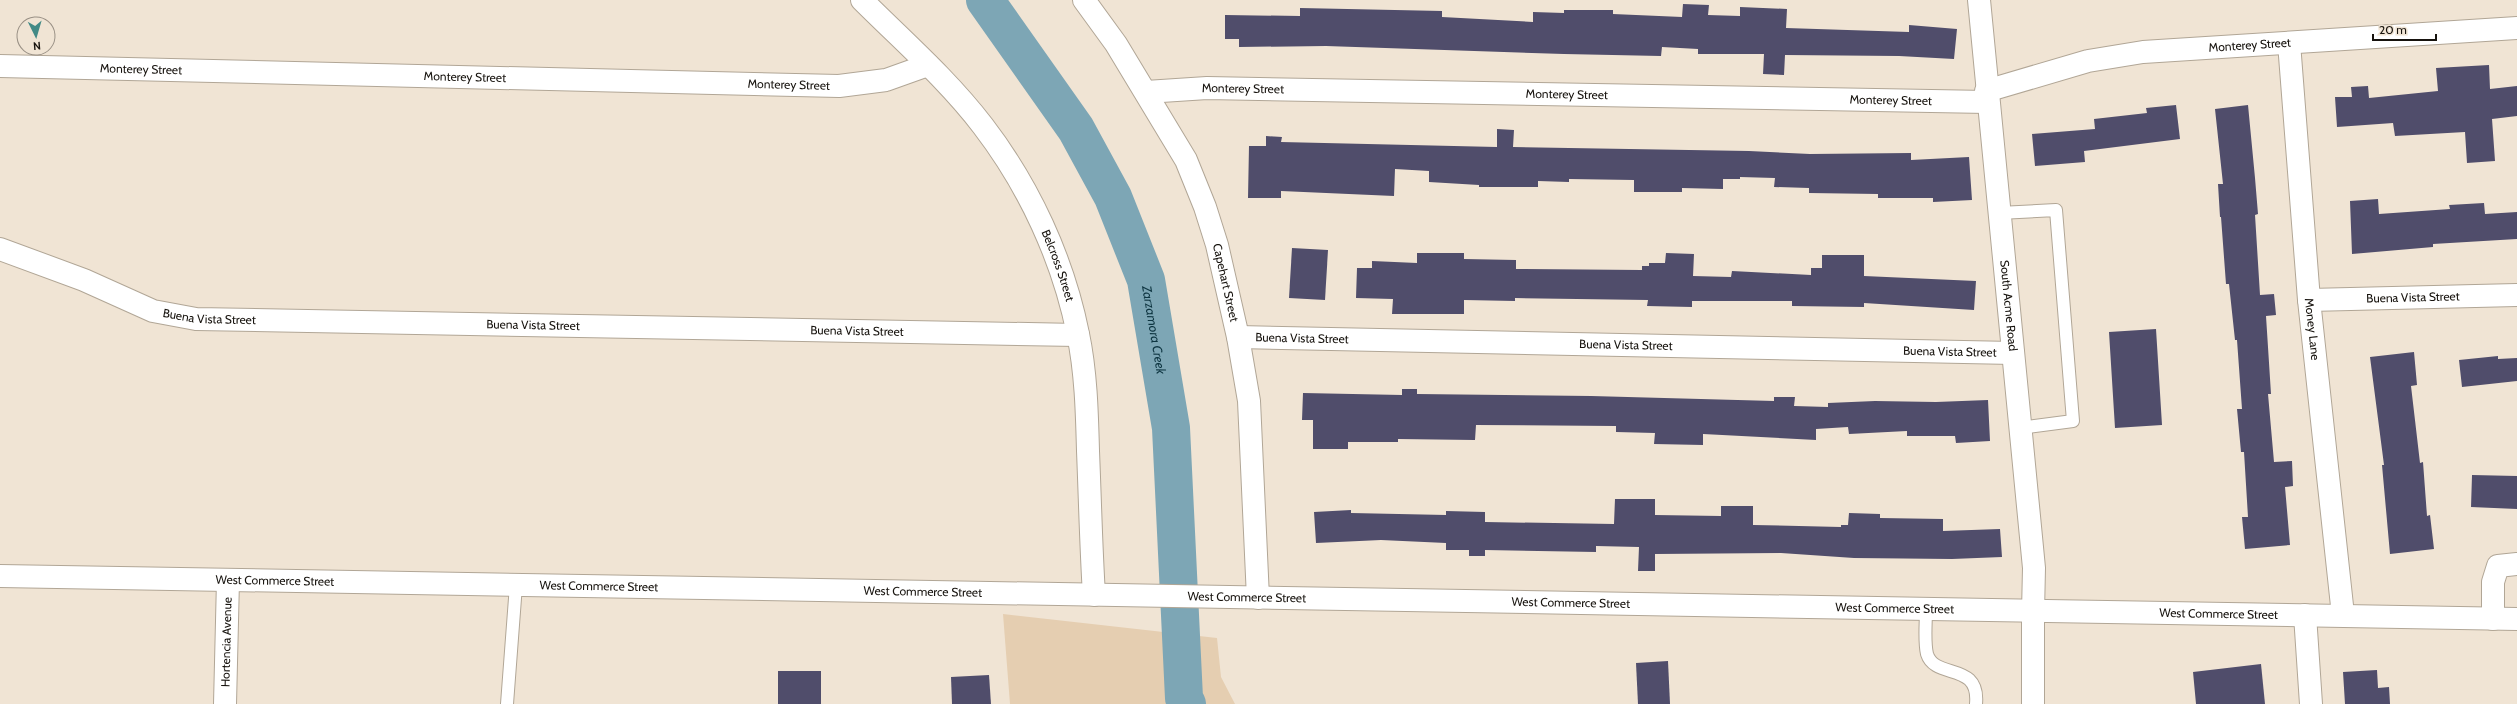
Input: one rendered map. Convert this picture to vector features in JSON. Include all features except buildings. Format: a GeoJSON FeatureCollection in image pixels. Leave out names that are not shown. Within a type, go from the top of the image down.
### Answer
{"type":"FeatureCollection","features":[{"type":"Feature","properties":{"kind":"street","name":"Belcross Street"},"geometry":{"type":"LineString","coordinates":[[862,0],[928,65],[982,125],[1017,176],[1042,225],[1066,290],[1078,335],[1086,399],[1094,595]]}},
{"type":"Feature","properties":{"kind":"street","name":"Capehart Street"},"geometry":{"type":"LineString","coordinates":[[1084,0],[1116,44],[1186,160],[1205,207],[1217,245],[1238,337],[1249,400],[1258,598]]}},
{"type":"Feature","properties":{"kind":"street","name":"South Acme Road"},"geometry":{"type":"LineString","coordinates":[[1979,0],[1987,97],[2034,568],[2032,704]]}},
{"type":"Feature","properties":{"kind":"street","name":"Monterey Street"},"geometry":{"type":"LineString","coordinates":[[1146,92],[1207,88],[1987,97],[2088,61],[2143,52],[2517,28]]}},
{"type":"Feature","properties":{"kind":"street","name":"Money Lane"},"geometry":{"type":"LineString","coordinates":[[2289,43],[2310,300],[2342,615]]}},
{"type":"Feature","properties":{"kind":"street","name":"Monterey Street"},"geometry":{"type":"LineString","coordinates":[[0,66],[839,86],[886,80],[928,65]]}},
{"type":"Feature","properties":{"kind":"street","name":"Buena Vista Street"},"geometry":{"type":"LineString","coordinates":[[0,249],[84,280],[153,311],[196,319],[1078,335]]}},
{"type":"Feature","properties":{"kind":"street","name":"Buena Vista Street"},"geometry":{"type":"LineString","coordinates":[[2310,300],[2517,295]]}},
{"type":"Feature","properties":{"kind":"street","name":"Buena Vista Street"},"geometry":{"type":"LineString","coordinates":[[1238,337],[2013,353]]}},
{"type":"Feature","properties":{"kind":"street"},"geometry":{"type":"LineString","coordinates":[[2493,619],[2494,573],[2498,566],[2517,564]]}},
{"type":"Feature","properties":{"kind":"street","name":"West Commerce Street"},"geometry":{"type":"LineString","coordinates":[[0,576],[2034,612],[2342,615],[2517,619]]}},
{"type":"Feature","properties":{"kind":"street","name":"Hortencia Avenue"},"geometry":{"type":"LineString","coordinates":[[225,704],[228,580]]}},
{"type":"Feature","properties":{"kind":"street"},"geometry":{"type":"LineString","coordinates":[[2305,615],[2311,704]]}},
{"type":"Feature","properties":{"kind":"lane"},"geometry":{"type":"LineString","coordinates":[[1999,214],[2056,210],[2074,421],[2020,428]]}},
{"type":"Feature","properties":{"kind":"lane"},"geometry":{"type":"LineString","coordinates":[[507,704],[516,585]]}},
{"type":"Feature","properties":{"kind":"lane"},"geometry":{"type":"LineString","coordinates":[[1926,610],[1927,654],[1934,664],[1963,675],[1974,684],[1977,691],[1976,704]]}},
{"type":"Feature","properties":{"kind":"shaded area"},"geometry":{"type":"Polygon","coordinates":[[[1003,614],[1217,638],[1221,677],[1235,704],[1010,704],[1003,614]]]}},
{"type":"Feature","properties":{"kind":"waterway","name":"Zarzamora Creek"},"geometry":{"type":"LineString","coordinates":[[985,0],[1076,129],[1113,197],[1146,280],[1171,428],[1184,698],[1187,704]]}}]}
